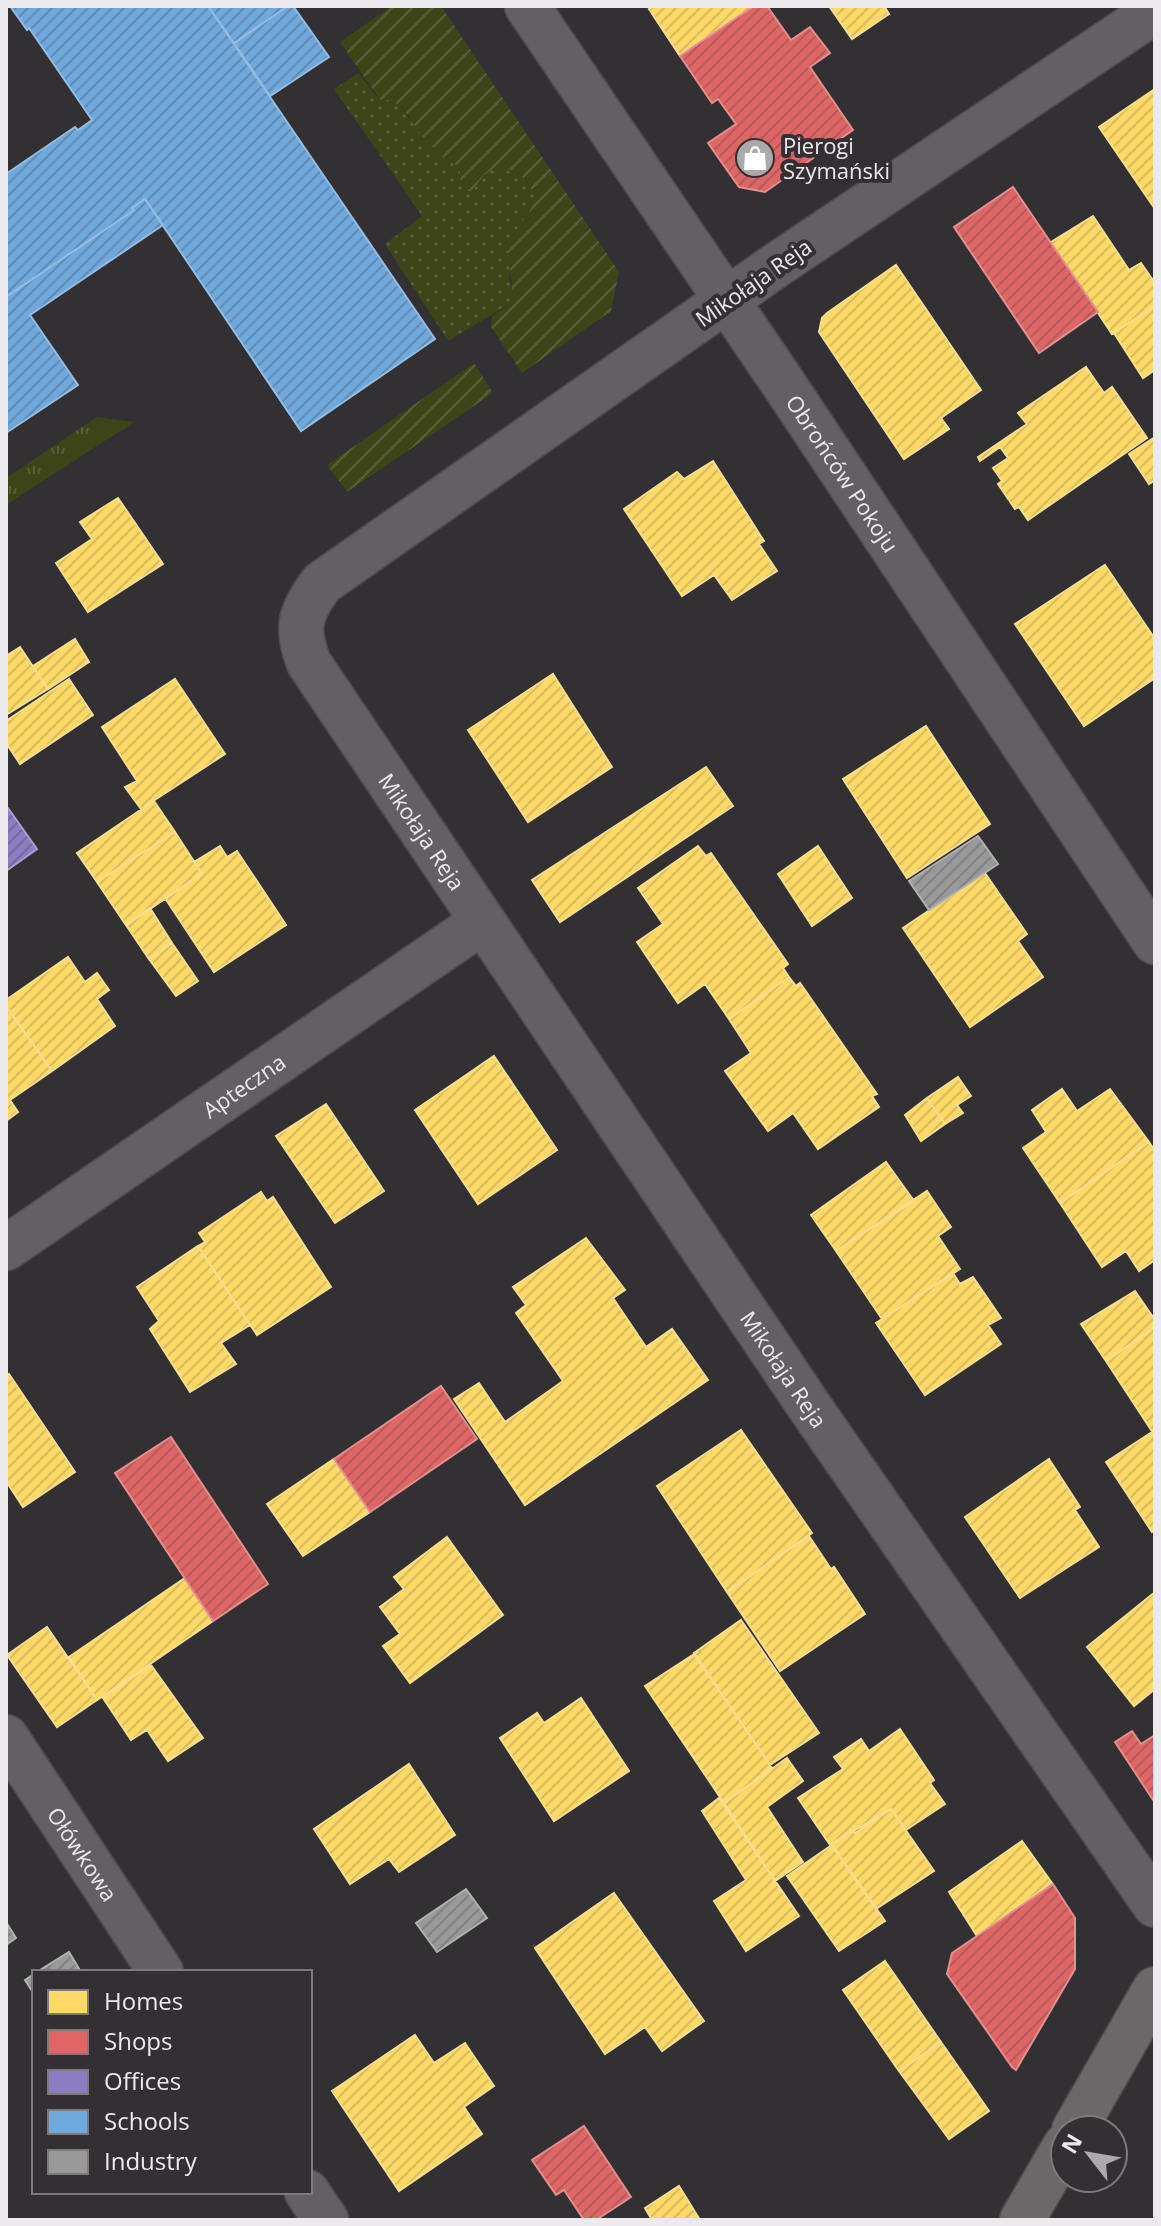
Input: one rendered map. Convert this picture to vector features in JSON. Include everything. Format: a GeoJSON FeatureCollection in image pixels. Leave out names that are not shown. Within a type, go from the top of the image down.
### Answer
{"type":"FeatureCollection","features":[{"type":"Feature","properties":{"kind":"street","name":"Obrońców Pokoju"},"geometry":{"type":"LineString","coordinates":[[527,6],[1155,942]]}},
{"type":"Feature","properties":{"kind":"street","name":"Mikołaja Reja"},"geometry":{"type":"LineString","coordinates":[[1155,11],[726,301],[322,583],[303,615],[300,633],[309,663],[482,922],[809,1406],[1155,1905]]}},
{"type":"Feature","properties":{"kind":"street","name":"Apteczna"},"geometry":{"type":"LineString","coordinates":[[6,1248],[482,922]]}},
{"type":"Feature","properties":{"kind":"street","name":"Ołówkowa"},"geometry":{"type":"LineString","coordinates":[[6,1737],[160,1970]]}},
{"type":"Feature","properties":{"kind":"street"},"geometry":{"type":"LineString","coordinates":[[1083,2114],[1155,1989]]}},
{"type":"Feature","properties":{"kind":"street"},"geometry":{"type":"LineString","coordinates":[[1022,2220],[1049,2174]]}},
{"type":"Feature","properties":{"kind":"street"},"geometry":{"type":"LineString","coordinates":[[308,2194],[326,2220]]}},
{"type":"Feature","properties":{"kind":"green space"},"geometry":{"type":"Polygon","coordinates":[[[392,6],[441,6],[619,272],[611,311],[522,373],[491,327],[492,316],[511,303],[510,245],[515,231],[531,208],[535,194],[519,172],[503,169],[486,173],[473,191],[466,191],[460,185],[458,167],[427,142],[401,108],[388,100],[380,100],[340,42],[392,6]]]}},
{"type":"Feature","properties":{"kind":"green space"},"geometry":{"type":"Polygon","coordinates":[[[358,73],[379,99],[391,100],[400,106],[428,143],[458,167],[462,178],[473,191],[486,173],[503,168],[519,171],[535,194],[535,203],[524,219],[509,277],[513,296],[511,303],[448,341],[385,244],[422,216],[334,89],[358,73]]]}},
{"type":"Feature","properties":{"kind":"green space"},"geometry":{"type":"Polygon","coordinates":[[[474,363],[493,393],[347,492],[327,465],[474,363]]]}},
{"type":"Feature","properties":{"kind":"green space"},"geometry":{"type":"Polygon","coordinates":[[[97,417],[134,422],[6,505],[6,478],[97,417]]]}},
{"type":"Feature","properties":{"kind":"building: Homes"},"geometry":{"type":"Polygon","coordinates":[[[654,6],[754,6],[680,56],[649,9],[654,6]]]}},
{"type":"Feature","properties":{"kind":"building: Homes"},"geometry":{"type":"Polygon","coordinates":[[[829,6],[884,6],[889,14],[852,39],[829,6]]]}},
{"type":"Feature","properties":{"kind":"building: Homes"},"geometry":{"type":"Polygon","coordinates":[[[1155,89],[1155,209],[1099,127],[1155,89]]]}},
{"type":"Feature","properties":{"kind":"building: Homes"},"geometry":{"type":"Polygon","coordinates":[[[1093,216],[1129,270],[1141,263],[1155,283],[1155,306],[1112,334],[1051,242],[1093,216]]]}},
{"type":"Feature","properties":{"kind":"building: Homes"},"geometry":{"type":"Polygon","coordinates":[[[896,265],[981,390],[941,418],[949,429],[904,459],[819,332],[822,318],[827,313],[896,265]]]}},
{"type":"Feature","properties":{"kind":"building: Homes"},"geometry":{"type":"Polygon","coordinates":[[[1155,306],[1155,370],[1143,378],[1114,333],[1155,306]]]}},
{"type":"Feature","properties":{"kind":"building: Homes"},"geometry":{"type":"Polygon","coordinates":[[[1086,367],[1104,393],[1112,387],[1147,438],[1028,520],[1019,507],[1015,509],[998,484],[1002,481],[993,468],[1008,458],[1000,447],[980,461],[978,457],[1027,424],[1018,413],[1086,367]]]}},
{"type":"Feature","properties":{"kind":"building: Homes"},"geometry":{"type":"Polygon","coordinates":[[[1155,437],[1155,480],[1149,484],[1129,454],[1155,437]]]}},
{"type":"Feature","properties":{"kind":"building: Homes"},"geometry":{"type":"Polygon","coordinates":[[[713,461],[764,541],[759,544],[777,571],[732,600],[714,575],[682,596],[624,509],[677,472],[684,479],[713,461]]]}},
{"type":"Feature","properties":{"kind":"building: Homes"},"geometry":{"type":"Polygon","coordinates":[[[118,498],[163,564],[88,612],[56,563],[92,539],[80,522],[118,498]]]}},
{"type":"Feature","properties":{"kind":"building: Homes"},"geometry":{"type":"Polygon","coordinates":[[[1105,565],[1155,639],[1155,678],[1084,726],[1015,624],[1105,565]]]}},
{"type":"Feature","properties":{"kind":"building: Homes"},"geometry":{"type":"Polygon","coordinates":[[[75,639],[89,662],[48,689],[33,666],[75,639]]]}},
{"type":"Feature","properties":{"kind":"building: Homes"},"geometry":{"type":"Polygon","coordinates":[[[20,647],[48,689],[6,715],[6,656],[20,647]]]}},
{"type":"Feature","properties":{"kind":"building: Homes"},"geometry":{"type":"Polygon","coordinates":[[[553,674],[612,767],[528,822],[468,730],[553,674]]]}},
{"type":"Feature","properties":{"kind":"building: Homes"},"geometry":{"type":"Polygon","coordinates":[[[69,679],[93,715],[20,764],[6,743],[6,721],[69,679]]]}},
{"type":"Feature","properties":{"kind":"building: Homes"},"geometry":{"type":"Polygon","coordinates":[[[175,679],[225,754],[141,809],[125,787],[137,781],[102,727],[175,679]]]}},
{"type":"Feature","properties":{"kind":"building: Homes"},"geometry":{"type":"Polygon","coordinates":[[[926,726],[990,824],[907,878],[843,779],[926,726]]]}},
{"type":"Feature","properties":{"kind":"building: Homes"},"geometry":{"type":"Polygon","coordinates":[[[706,767],[733,806],[560,922],[532,880],[706,767]]]}},
{"type":"Feature","properties":{"kind":"building: Homes"},"geometry":{"type":"Polygon","coordinates":[[[154,801],[175,832],[97,882],[77,853],[154,801]]]}},
{"type":"Feature","properties":{"kind":"building: Homes"},"geometry":{"type":"Polygon","coordinates":[[[175,832],[202,874],[126,925],[97,882],[175,832]]]}},
{"type":"Feature","properties":{"kind":"building: Homes"},"geometry":{"type":"Polygon","coordinates":[[[220,846],[227,857],[237,851],[286,925],[214,972],[165,898],[202,874],[194,862],[220,846]]]}},
{"type":"Feature","properties":{"kind":"building: Homes"},"geometry":{"type":"Polygon","coordinates":[[[698,846],[706,856],[711,853],[788,964],[783,968],[789,977],[729,1019],[705,984],[678,1003],[637,942],[663,924],[638,888],[698,846]]]}},
{"type":"Feature","properties":{"kind":"building: Homes"},"geometry":{"type":"Polygon","coordinates":[[[818,846],[852,898],[812,926],[778,874],[818,846]]]}},
{"type":"Feature","properties":{"kind":"building: Homes"},"geometry":{"type":"Polygon","coordinates":[[[985,873],[1027,934],[1018,941],[1043,977],[970,1027],[903,928],[985,873]]]}},
{"type":"Feature","properties":{"kind":"building: Homes"},"geometry":{"type":"Polygon","coordinates":[[[150,908],[172,943],[149,959],[126,925],[150,908]]]}},
{"type":"Feature","properties":{"kind":"building: Homes"},"geometry":{"type":"Polygon","coordinates":[[[172,943],[198,981],[176,996],[149,959],[172,943]]]}},
{"type":"Feature","properties":{"kind":"building: Homes"},"geometry":{"type":"Polygon","coordinates":[[[68,957],[85,982],[97,973],[109,990],[97,999],[115,1026],[52,1071],[6,1006],[6,1000],[68,957]]]}},
{"type":"Feature","properties":{"kind":"building: Homes"},"geometry":{"type":"Polygon","coordinates":[[[789,977],[796,986],[800,983],[877,1094],[872,1096],[879,1107],[818,1149],[793,1113],[768,1131],[725,1071],[751,1053],[729,1019],[789,977]]]}},
{"type":"Feature","properties":{"kind":"building: Homes"},"geometry":{"type":"Polygon","coordinates":[[[6,1006],[52,1071],[10,1100],[18,1112],[6,1121],[6,1006]]]}},
{"type":"Feature","properties":{"kind":"building: Homes"},"geometry":{"type":"Polygon","coordinates":[[[494,1056],[557,1150],[478,1204],[415,1110],[494,1056]]]}},
{"type":"Feature","properties":{"kind":"building: Homes"},"geometry":{"type":"Polygon","coordinates":[[[958,1077],[971,1096],[957,1105],[963,1113],[945,1124],[927,1098],[958,1077]]]}},
{"type":"Feature","properties":{"kind":"building: Homes"},"geometry":{"type":"Polygon","coordinates":[[[1062,1089],[1077,1111],[1110,1089],[1149,1142],[1060,1203],[1023,1148],[1046,1132],[1032,1110],[1062,1089]]]}},
{"type":"Feature","properties":{"kind":"building: Homes"},"geometry":{"type":"Polygon","coordinates":[[[927,1098],[945,1124],[921,1141],[905,1115],[927,1098]]]}},
{"type":"Feature","properties":{"kind":"building: Homes"},"geometry":{"type":"Polygon","coordinates":[[[326,1104],[384,1191],[335,1223],[276,1136],[326,1104]]]}},
{"type":"Feature","properties":{"kind":"building: Homes"},"geometry":{"type":"Polygon","coordinates":[[[1149,1142],[1155,1151],[1155,1260],[1139,1271],[1126,1251],[1102,1267],[1060,1203],[1149,1142]]]}},
{"type":"Feature","properties":{"kind":"building: Homes"},"geometry":{"type":"Polygon","coordinates":[[[886,1162],[914,1201],[836,1251],[811,1215],[886,1162]]]}},
{"type":"Feature","properties":{"kind":"building: Homes"},"geometry":{"type":"Polygon","coordinates":[[[927,1191],[951,1227],[938,1236],[960,1269],[882,1319],[836,1251],[927,1191]]]}},
{"type":"Feature","properties":{"kind":"building: Homes"},"geometry":{"type":"Polygon","coordinates":[[[261,1192],[267,1201],[273,1197],[331,1287],[257,1335],[198,1246],[205,1242],[199,1233],[261,1192]]]}},
{"type":"Feature","properties":{"kind":"building: Homes"},"geometry":{"type":"Polygon","coordinates":[[[586,1238],[625,1290],[613,1298],[646,1347],[672,1329],[708,1380],[525,1505],[454,1399],[479,1383],[505,1422],[563,1381],[516,1313],[526,1305],[513,1287],[586,1238]]]}},
{"type":"Feature","properties":{"kind":"building: Homes"},"geometry":{"type":"Polygon","coordinates":[[[198,1246],[250,1325],[221,1343],[236,1364],[190,1392],[150,1329],[159,1321],[137,1287],[198,1246]]]}},
{"type":"Feature","properties":{"kind":"building: Homes"},"geometry":{"type":"Polygon","coordinates":[[[953,1273],[960,1284],[973,1277],[1001,1318],[988,1325],[1001,1344],[925,1395],[876,1323],[953,1273]]]}},
{"type":"Feature","properties":{"kind":"building: Homes"},"geometry":{"type":"Polygon","coordinates":[[[1135,1291],[1155,1320],[1155,1327],[1106,1361],[1081,1324],[1135,1291]]]}},
{"type":"Feature","properties":{"kind":"building: Homes"},"geometry":{"type":"Polygon","coordinates":[[[1155,1329],[1155,1436],[1106,1361],[1155,1329]]]}},
{"type":"Feature","properties":{"kind":"building: Homes"},"geometry":{"type":"Polygon","coordinates":[[[9,1374],[75,1472],[23,1507],[6,1481],[6,1376],[9,1374]]]}},
{"type":"Feature","properties":{"kind":"building: Homes"},"geometry":{"type":"Polygon","coordinates":[[[741,1430],[812,1533],[727,1592],[657,1486],[741,1430]]]}},
{"type":"Feature","properties":{"kind":"building: Homes"},"geometry":{"type":"Polygon","coordinates":[[[1152,1432],[1155,1436],[1155,1530],[1152,1532],[1106,1462],[1152,1432]]]}},
{"type":"Feature","properties":{"kind":"building: Homes"},"geometry":{"type":"Polygon","coordinates":[[[334,1459],[370,1512],[303,1556],[267,1504],[334,1459]]]}},
{"type":"Feature","properties":{"kind":"building: Homes"},"geometry":{"type":"Polygon","coordinates":[[[1049,1459],[1080,1507],[1075,1510],[1099,1547],[1020,1598],[965,1517],[1049,1459]]]}},
{"type":"Feature","properties":{"kind":"building: Homes"},"geometry":{"type":"Polygon","coordinates":[[[809,1536],[865,1614],[780,1671],[727,1592],[809,1536]]]}},
{"type":"Feature","properties":{"kind":"building: Homes"},"geometry":{"type":"Polygon","coordinates":[[[447,1537],[503,1615],[410,1683],[383,1646],[400,1634],[380,1607],[404,1589],[394,1577],[447,1537]]]}},
{"type":"Feature","properties":{"kind":"building: Homes"},"geometry":{"type":"Polygon","coordinates":[[[185,1578],[213,1621],[97,1700],[69,1657],[185,1578]]]}},
{"type":"Feature","properties":{"kind":"building: Homes"},"geometry":{"type":"Polygon","coordinates":[[[1155,1592],[1155,1689],[1134,1706],[1087,1647],[1155,1592]]]}},
{"type":"Feature","properties":{"kind":"building: Homes"},"geometry":{"type":"Polygon","coordinates":[[[741,1620],[819,1733],[770,1765],[694,1653],[741,1620]]]}},
{"type":"Feature","properties":{"kind":"building: Homes"},"geometry":{"type":"Polygon","coordinates":[[[47,1627],[97,1700],[57,1727],[7,1655],[47,1627]]]}},
{"type":"Feature","properties":{"kind":"building: Homes"},"geometry":{"type":"Polygon","coordinates":[[[694,1654],[772,1768],[724,1803],[645,1686],[694,1654]]]}},
{"type":"Feature","properties":{"kind":"building: Homes"},"geometry":{"type":"Polygon","coordinates":[[[151,1665],[203,1738],[168,1761],[147,1730],[131,1740],[103,1698],[151,1665]]]}},
{"type":"Feature","properties":{"kind":"building: Homes"},"geometry":{"type":"Polygon","coordinates":[[[581,1698],[629,1771],[554,1821],[500,1738],[537,1713],[544,1723],[581,1698]]]}},
{"type":"Feature","properties":{"kind":"building: Homes"},"geometry":{"type":"Polygon","coordinates":[[[900,1729],[934,1780],[930,1783],[945,1804],[906,1830],[891,1809],[830,1845],[798,1798],[843,1769],[834,1757],[861,1739],[869,1751],[900,1729]]]}},
{"type":"Feature","properties":{"kind":"building: Homes"},"geometry":{"type":"Polygon","coordinates":[[[787,1758],[803,1781],[767,1807],[803,1862],[775,1881],[724,1803],[787,1758]]]}},
{"type":"Feature","properties":{"kind":"building: Homes"},"geometry":{"type":"Polygon","coordinates":[[[409,1764],[455,1835],[399,1872],[389,1859],[350,1884],[314,1829],[409,1764]]]}},
{"type":"Feature","properties":{"kind":"building: Homes"},"geometry":{"type":"Polygon","coordinates":[[[719,1798],[799,1916],[746,1951],[714,1901],[746,1880],[702,1811],[719,1798]]]}},
{"type":"Feature","properties":{"kind":"building: Homes"},"geometry":{"type":"Polygon","coordinates":[[[891,1809],[934,1871],[876,1909],[831,1844],[853,1830],[855,1833],[891,1809]]]}},
{"type":"Feature","properties":{"kind":"building: Homes"},"geometry":{"type":"Polygon","coordinates":[[[1022,1841],[1052,1883],[977,1936],[949,1892],[1022,1841]]]}},
{"type":"Feature","properties":{"kind":"building: Homes"},"geometry":{"type":"Polygon","coordinates":[[[832,1845],[885,1921],[839,1951],[787,1876],[832,1845]]]}},
{"type":"Feature","properties":{"kind":"building: Homes"},"geometry":{"type":"Polygon","coordinates":[[[614,1893],[704,2021],[662,2051],[645,2027],[605,2054],[535,1948],[614,1893]]]}},
{"type":"Feature","properties":{"kind":"building: Homes"},"geometry":{"type":"Polygon","coordinates":[[[885,1961],[941,2042],[899,2071],[843,1990],[885,1961]]]}},
{"type":"Feature","properties":{"kind":"building: Homes"},"geometry":{"type":"Polygon","coordinates":[[[415,2035],[434,2063],[465,2043],[494,2086],[464,2107],[482,2134],[399,2191],[332,2091],[415,2035]]]}},
{"type":"Feature","properties":{"kind":"building: Homes"},"geometry":{"type":"Polygon","coordinates":[[[941,2042],[989,2111],[949,2139],[899,2071],[941,2042]]]}},
{"type":"Feature","properties":{"kind":"building: Homes"},"geometry":{"type":"Polygon","coordinates":[[[679,2186],[700,2220],[652,2220],[645,2208],[679,2186]]]}},
{"type":"Feature","properties":{"kind":"building: Shops"},"geometry":{"type":"Polygon","coordinates":[[[754,6],[767,6],[791,40],[810,27],[830,53],[810,67],[853,130],[765,192],[739,187],[708,143],[736,124],[718,99],[712,103],[680,56],[754,6]]]}},
{"type":"Feature","properties":{"kind":"building: Shops"},"geometry":{"type":"Polygon","coordinates":[[[1013,187],[1098,312],[1039,353],[954,227],[1013,187]]]}},
{"type":"Feature","properties":{"kind":"building: Shops"},"geometry":{"type":"Polygon","coordinates":[[[441,1386],[477,1439],[370,1512],[334,1459],[441,1386]]]}},
{"type":"Feature","properties":{"kind":"building: Shops"},"geometry":{"type":"Polygon","coordinates":[[[171,1437],[268,1584],[213,1621],[115,1473],[171,1437]]]}},
{"type":"Feature","properties":{"kind":"building: Shops"},"geometry":{"type":"Polygon","coordinates":[[[1132,1731],[1141,1744],[1155,1735],[1155,1803],[1115,1742],[1132,1731]]]}},
{"type":"Feature","properties":{"kind":"building: Shops"},"geometry":{"type":"Polygon","coordinates":[[[1053,1884],[1075,1918],[1075,1969],[1016,2070],[947,1974],[952,1953],[1053,1884]]]}},
{"type":"Feature","properties":{"kind":"building: Shops"},"geometry":{"type":"Polygon","coordinates":[[[584,2126],[631,2197],[596,2220],[584,2220],[564,2190],[556,2195],[532,2160],[584,2126]]]}},
{"type":"Feature","properties":{"kind":"building: Offices"},"geometry":{"type":"Polygon","coordinates":[[[6,809],[37,849],[6,871],[6,809]]]}},
{"type":"Feature","properties":{"kind":"building: Schools"},"geometry":{"type":"Polygon","coordinates":[[[10,6],[208,6],[435,339],[301,431],[145,199],[132,208],[134,210],[6,297],[6,174],[75,127],[78,130],[92,120],[29,28],[27,30],[10,6]]]}},
{"type":"Feature","properties":{"kind":"building: Schools"},"geometry":{"type":"Polygon","coordinates":[[[208,6],[288,6],[234,43],[208,6]]]}},
{"type":"Feature","properties":{"kind":"building: Schools"},"geometry":{"type":"Polygon","coordinates":[[[288,6],[293,6],[329,57],[270,96],[234,43],[288,6]]]}},
{"type":"Feature","properties":{"kind":"building: Schools"},"geometry":{"type":"Polygon","coordinates":[[[145,199],[163,225],[30,315],[78,385],[6,433],[6,297],[134,210],[132,208],[145,199]]]}},
{"type":"Feature","properties":{"kind":"building: Industry"},"geometry":{"type":"Polygon","coordinates":[[[978,836],[998,864],[929,910],[909,881],[978,836]]]}},
{"type":"Feature","properties":{"kind":"building: Industry"},"geometry":{"type":"Polygon","coordinates":[[[466,1889],[487,1918],[437,1952],[416,1923],[466,1889]]]}},
{"type":"Feature","properties":{"kind":"building: Industry"},"geometry":{"type":"Polygon","coordinates":[[[6,1922],[16,1938],[6,1945],[6,1922]]]}},
{"type":"Feature","properties":{"kind":"building: Industry"},"geometry":{"type":"Polygon","coordinates":[[[69,1952],[80,1970],[40,1970],[69,1952]]]}},
{"type":"Feature","properties":{"kind":"building: Industry"},"geometry":{"type":"Polygon","coordinates":[[[32,1975],[32,1991],[25,1980],[32,1975]]]}},
{"type":"Feature","properties":{"kind":"place","name":"Pierogi Szymański"},"geometry":{"type":"Point","coordinates":[755,158]}}]}
